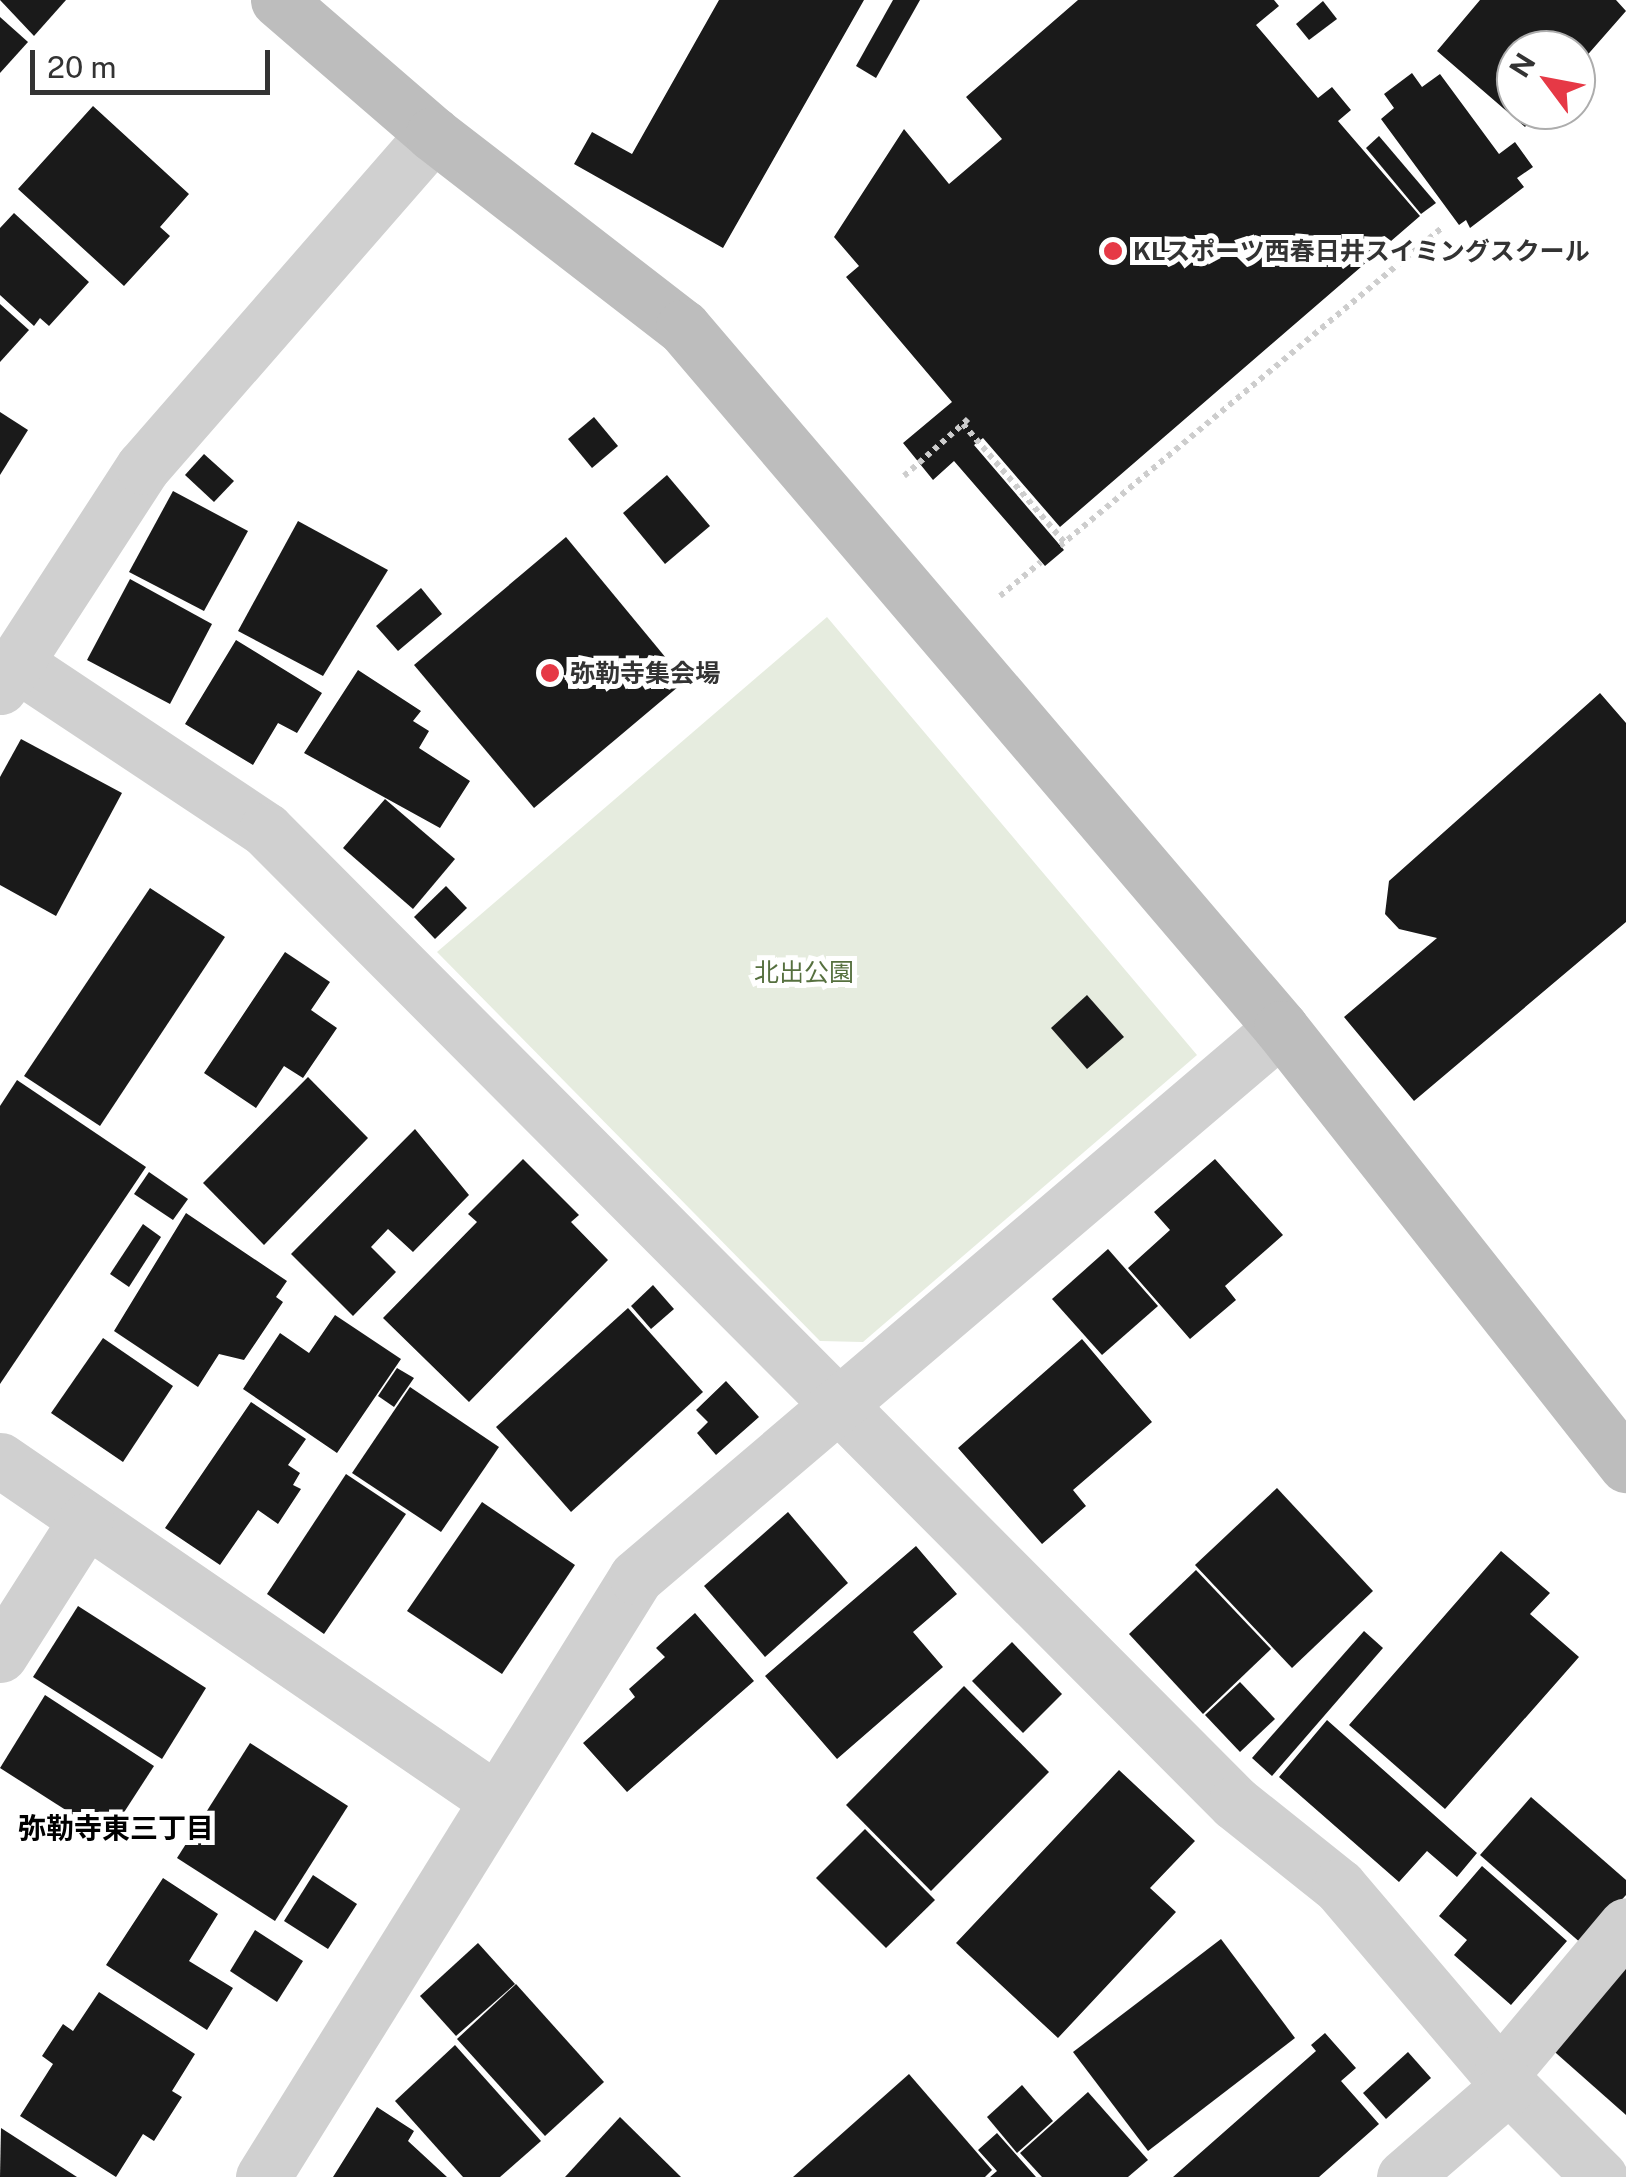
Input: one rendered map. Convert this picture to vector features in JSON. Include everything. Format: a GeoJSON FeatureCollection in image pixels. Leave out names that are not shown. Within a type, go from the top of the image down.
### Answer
{"type":"FeatureCollection","features":[{"type":"Feature","properties":{"kind":"street"},"geometry":{"type":"LineString","coordinates":[[278,0],[433,134],[683,327],[1281,1028],[1626,1465]]}},
{"type":"Feature","properties":{"kind":"street"},"geometry":{"type":"LineString","coordinates":[[433,134],[143,466],[8,675],[266,830],[1235,1803],[1339,1886],[1505,2080],[1600,2177]]}},
{"type":"Feature","properties":{"kind":"street"},"geometry":{"type":"LineString","coordinates":[[263,2177],[494,1799],[636,1578],[1281,1028]]}},
{"type":"Feature","properties":{"kind":"street"},"geometry":{"type":"LineString","coordinates":[[0,1460],[494,1799]]}},
{"type":"Feature","properties":{"kind":"street"},"geometry":{"type":"LineString","coordinates":[[0,1655],[86,1520]]}},
{"type":"Feature","properties":{"kind":"street"},"geometry":{"type":"LineString","coordinates":[[1404,2177],[1505,2080],[1626,1925]]}},
{"type":"Feature","properties":{"kind":"path"},"geometry":{"type":"LineString","coordinates":[[938,447],[965,422],[1062,544],[1440,228]]}},
{"type":"Feature","properties":{"kind":"green space","name":"北出公園"},"geometry":{"type":"Polygon","coordinates":[[[827,617],[1197,1055],[863,1342],[820,1341],[437,952],[827,617]]]}},
{"type":"Feature","properties":{"kind":"building"},"geometry":{"type":"Polygon","coordinates":[[[0,0],[66,0],[34,36],[0,0]]]}},
{"type":"Feature","properties":{"kind":"building"},"geometry":{"type":"Polygon","coordinates":[[[719,0],[864,0],[723,248],[574,164],[592,132],[632,154],[719,0]]]}},
{"type":"Feature","properties":{"kind":"building"},"geometry":{"type":"Polygon","coordinates":[[[893,0],[920,0],[876,78],[856,66],[893,0]]]}},
{"type":"Feature","properties":{"kind":"building","name":"KLスポーツ西春日井スイミングスクール"},"geometry":{"type":"Polygon","coordinates":[[[1078,0],[1274,0],[1279,6],[1256,25],[1318,98],[1332,87],[1351,110],[1338,121],[1420,216],[1060,527],[983,438],[974,445],[1064,550],[1045,566],[954,461],[933,480],[903,443],[952,402],[846,277],[859,266],[834,237],[904,129],[949,184],[1002,139],[966,97],[1078,0]]]}},
{"type":"Feature","properties":{"kind":"building"},"geometry":{"type":"Polygon","coordinates":[[[1480,0],[1616,0],[1626,11],[1596,45],[1596,30],[1496,30],[1496,102],[1437,51],[1480,0]]]}},
{"type":"Feature","properties":{"kind":"building"},"geometry":{"type":"Polygon","coordinates":[[[1323,1],[1337,19],[1309,40],[1296,24],[1323,1]]]}},
{"type":"Feature","properties":{"kind":"building"},"geometry":{"type":"Polygon","coordinates":[[[0,17],[28,42],[0,73],[0,17]]]}},
{"type":"Feature","properties":{"kind":"building"},"geometry":{"type":"Polygon","coordinates":[[[1412,73],[1422,87],[1440,74],[1499,154],[1515,142],[1533,167],[1517,178],[1524,187],[1470,228],[1466,220],[1459,225],[1381,119],[1394,108],[1384,94],[1412,73]]]}},
{"type":"Feature","properties":{"kind":"building"},"geometry":{"type":"Polygon","coordinates":[[[93,106],[189,194],[160,227],[170,236],[124,286],[18,189],[93,106]]]}},
{"type":"Feature","properties":{"kind":"building"},"geometry":{"type":"Polygon","coordinates":[[[1379,136],[1436,203],[1421,214],[1366,148],[1379,136]]]}},
{"type":"Feature","properties":{"kind":"building"},"geometry":{"type":"Polygon","coordinates":[[[14,213],[89,282],[49,326],[40,318],[34,326],[0,295],[0,228],[14,213]]]}},
{"type":"Feature","properties":{"kind":"building"},"geometry":{"type":"Polygon","coordinates":[[[0,304],[29,330],[0,362],[0,304]]]}},
{"type":"Feature","properties":{"kind":"building"},"geometry":{"type":"Polygon","coordinates":[[[0,412],[28,430],[0,475],[0,412]]]}},
{"type":"Feature","properties":{"kind":"building"},"geometry":{"type":"Polygon","coordinates":[[[594,417],[618,446],[592,468],[568,439],[594,417]]]}},
{"type":"Feature","properties":{"kind":"building"},"geometry":{"type":"Polygon","coordinates":[[[204,454],[234,481],[214,502],[185,475],[204,454]]]}},
{"type":"Feature","properties":{"kind":"building"},"geometry":{"type":"Polygon","coordinates":[[[667,475],[710,526],[665,564],[623,513],[667,475]]]}},
{"type":"Feature","properties":{"kind":"building"},"geometry":{"type":"Polygon","coordinates":[[[173,491],[248,531],[204,611],[129,572],[173,491]]]}},
{"type":"Feature","properties":{"kind":"building"},"geometry":{"type":"Polygon","coordinates":[[[298,521],[388,570],[323,676],[238,631],[298,521]]]}},
{"type":"Feature","properties":{"kind":"building","name":"弥勒寺集会場"},"geometry":{"type":"Polygon","coordinates":[[[566,537],[685,681],[534,808],[414,665],[566,537]]]}},
{"type":"Feature","properties":{"kind":"building"},"geometry":{"type":"Polygon","coordinates":[[[130,579],[212,624],[170,704],[87,660],[130,579]]]}},
{"type":"Feature","properties":{"kind":"building"},"geometry":{"type":"Polygon","coordinates":[[[421,588],[442,614],[398,651],[376,626],[421,588]]]}},
{"type":"Feature","properties":{"kind":"building"},"geometry":{"type":"Polygon","coordinates":[[[236,640],[322,693],[297,733],[278,723],[253,765],[185,724],[236,640]]]}},
{"type":"Feature","properties":{"kind":"building"},"geometry":{"type":"Polygon","coordinates":[[[358,670],[421,711],[413,721],[429,731],[419,748],[470,781],[440,828],[304,753],[358,670]]]}},
{"type":"Feature","properties":{"kind":"building"},"geometry":{"type":"Polygon","coordinates":[[[1600,693],[1626,723],[1626,922],[1414,1101],[1344,1017],[1437,938],[1399,929],[1385,914],[1389,881],[1600,693]]]}},
{"type":"Feature","properties":{"kind":"building"},"geometry":{"type":"Polygon","coordinates":[[[21,739],[122,793],[56,916],[0,885],[0,777],[21,739]]]}},
{"type":"Feature","properties":{"kind":"building"},"geometry":{"type":"Polygon","coordinates":[[[385,799],[455,859],[413,909],[343,848],[385,799]]]}},
{"type":"Feature","properties":{"kind":"building"},"geometry":{"type":"Polygon","coordinates":[[[446,886],[467,908],[435,939],[414,917],[446,886]]]}},
{"type":"Feature","properties":{"kind":"building"},"geometry":{"type":"Polygon","coordinates":[[[150,888],[225,937],[100,1126],[24,1076],[150,888]]]}},
{"type":"Feature","properties":{"kind":"building"},"geometry":{"type":"Polygon","coordinates":[[[285,952],[330,982],[311,1010],[337,1028],[303,1078],[284,1066],[256,1108],[204,1073],[285,952]]]}},
{"type":"Feature","properties":{"kind":"building"},"geometry":{"type":"Polygon","coordinates":[[[1087,995],[1124,1037],[1087,1069],[1051,1028],[1087,995]]]}},
{"type":"Feature","properties":{"kind":"building"},"geometry":{"type":"Polygon","coordinates":[[[308,1077],[368,1138],[264,1245],[203,1183],[308,1077]]]}},
{"type":"Feature","properties":{"kind":"building"},"geometry":{"type":"Polygon","coordinates":[[[17,1080],[146,1167],[0,1384],[0,1106],[17,1080]]]}},
{"type":"Feature","properties":{"kind":"building"},"geometry":{"type":"Polygon","coordinates":[[[415,1129],[469,1195],[413,1252],[388,1229],[371,1247],[396,1272],[353,1316],[291,1254],[415,1129]]]}},
{"type":"Feature","properties":{"kind":"building"},"geometry":{"type":"Polygon","coordinates":[[[523,1159],[579,1215],[571,1222],[608,1260],[469,1402],[383,1318],[477,1222],[468,1214],[523,1159]]]}},
{"type":"Feature","properties":{"kind":"building"},"geometry":{"type":"Polygon","coordinates":[[[1215,1159],[1283,1235],[1225,1286],[1236,1300],[1190,1339],[1128,1268],[1170,1230],[1154,1212],[1215,1159]]]}},
{"type":"Feature","properties":{"kind":"building"},"geometry":{"type":"Polygon","coordinates":[[[149,1172],[188,1199],[173,1220],[134,1194],[149,1172]]]}},
{"type":"Feature","properties":{"kind":"building"},"geometry":{"type":"Polygon","coordinates":[[[186,1213],[287,1281],[276,1297],[283,1302],[244,1360],[219,1354],[198,1387],[114,1331],[186,1213]]]}},
{"type":"Feature","properties":{"kind":"building"},"geometry":{"type":"Polygon","coordinates":[[[143,1224],[161,1237],[129,1287],[110,1274],[143,1224]]]}},
{"type":"Feature","properties":{"kind":"building"},"geometry":{"type":"Polygon","coordinates":[[[1108,1249],[1158,1306],[1102,1355],[1052,1299],[1108,1249]]]}},
{"type":"Feature","properties":{"kind":"building"},"geometry":{"type":"Polygon","coordinates":[[[653,1285],[674,1309],[651,1329],[631,1306],[653,1285]]]}},
{"type":"Feature","properties":{"kind":"building"},"geometry":{"type":"Polygon","coordinates":[[[628,1308],[703,1392],[571,1512],[496,1427],[628,1308]]]}},
{"type":"Feature","properties":{"kind":"building"},"geometry":{"type":"Polygon","coordinates":[[[335,1315],[401,1359],[337,1453],[243,1389],[280,1333],[309,1353],[335,1315]]]}},
{"type":"Feature","properties":{"kind":"building"},"geometry":{"type":"Polygon","coordinates":[[[103,1338],[173,1386],[123,1462],[51,1413],[103,1338]]]}},
{"type":"Feature","properties":{"kind":"building"},"geometry":{"type":"Polygon","coordinates":[[[1082,1339],[1152,1422],[1073,1490],[1086,1506],[1042,1544],[958,1448],[1082,1339]]]}},
{"type":"Feature","properties":{"kind":"building"},"geometry":{"type":"Polygon","coordinates":[[[397,1368],[414,1378],[394,1407],[378,1396],[397,1368]]]}},
{"type":"Feature","properties":{"kind":"building"},"geometry":{"type":"Polygon","coordinates":[[[726,1381],[759,1417],[716,1455],[697,1433],[708,1422],[696,1410],[726,1381]]]}},
{"type":"Feature","properties":{"kind":"building"},"geometry":{"type":"Polygon","coordinates":[[[410,1387],[499,1447],[441,1532],[352,1473],[410,1387]]]}},
{"type":"Feature","properties":{"kind":"building"},"geometry":{"type":"Polygon","coordinates":[[[251,1402],[306,1439],[288,1465],[300,1473],[293,1485],[301,1489],[278,1524],[258,1510],[220,1565],[165,1528],[251,1402]]]}},
{"type":"Feature","properties":{"kind":"building"},"geometry":{"type":"Polygon","coordinates":[[[346,1474],[406,1514],[324,1634],[267,1594],[346,1474]]]}},
{"type":"Feature","properties":{"kind":"building"},"geometry":{"type":"Polygon","coordinates":[[[1277,1488],[1373,1591],[1292,1668],[1195,1565],[1277,1488]]]}},
{"type":"Feature","properties":{"kind":"building"},"geometry":{"type":"Polygon","coordinates":[[[482,1502],[575,1565],[502,1674],[407,1611],[482,1502]]]}},
{"type":"Feature","properties":{"kind":"building"},"geometry":{"type":"Polygon","coordinates":[[[788,1512],[848,1583],[765,1657],[704,1586],[788,1512]]]}},
{"type":"Feature","properties":{"kind":"building"},"geometry":{"type":"Polygon","coordinates":[[[916,1546],[957,1594],[913,1632],[943,1667],[837,1759],[765,1676],[916,1546]]]}},
{"type":"Feature","properties":{"kind":"building"},"geometry":{"type":"Polygon","coordinates":[[[1501,1551],[1550,1593],[1530,1614],[1579,1657],[1445,1809],[1349,1725],[1501,1551]]]}},
{"type":"Feature","properties":{"kind":"building"},"geometry":{"type":"Polygon","coordinates":[[[1196,1570],[1271,1649],[1203,1714],[1129,1634],[1196,1570]]]}},
{"type":"Feature","properties":{"kind":"building"},"geometry":{"type":"Polygon","coordinates":[[[78,1606],[206,1688],[162,1759],[33,1677],[78,1606]]]}},
{"type":"Feature","properties":{"kind":"building"},"geometry":{"type":"Polygon","coordinates":[[[695,1613],[754,1681],[627,1792],[583,1743],[635,1697],[629,1689],[665,1657],[656,1648],[695,1613]]]}},
{"type":"Feature","properties":{"kind":"building"},"geometry":{"type":"Polygon","coordinates":[[[1364,1631],[1383,1648],[1272,1776],[1252,1758],[1364,1631]]]}},
{"type":"Feature","properties":{"kind":"building"},"geometry":{"type":"Polygon","coordinates":[[[1012,1642],[1062,1694],[1023,1733],[972,1681],[1012,1642]]]}},
{"type":"Feature","properties":{"kind":"building"},"geometry":{"type":"Polygon","coordinates":[[[1240,1682],[1275,1719],[1240,1752],[1205,1715],[1240,1682]]]}},
{"type":"Feature","properties":{"kind":"building"},"geometry":{"type":"Polygon","coordinates":[[[964,1686],[1049,1772],[931,1891],[846,1805],[964,1686]]]}},
{"type":"Feature","properties":{"kind":"building"},"geometry":{"type":"Polygon","coordinates":[[[45,1695],[154,1766],[108,1837],[0,1768],[45,1695]]]}},
{"type":"Feature","properties":{"kind":"building"},"geometry":{"type":"Polygon","coordinates":[[[1327,1720],[1477,1853],[1457,1877],[1427,1851],[1399,1882],[1279,1777],[1327,1720]]]}},
{"type":"Feature","properties":{"kind":"building"},"geometry":{"type":"Polygon","coordinates":[[[250,1743],[348,1806],[275,1921],[177,1858],[250,1743]]]}},
{"type":"Feature","properties":{"kind":"building"},"geometry":{"type":"Polygon","coordinates":[[[1119,1770],[1195,1841],[1150,1888],[1176,1912],[1058,2038],[956,1943],[1119,1770]]]}},
{"type":"Feature","properties":{"kind":"building"},"geometry":{"type":"Polygon","coordinates":[[[1531,1797],[1626,1880],[1626,1895],[1582,1944],[1480,1855],[1531,1797]]]}},
{"type":"Feature","properties":{"kind":"building"},"geometry":{"type":"Polygon","coordinates":[[[865,1829],[935,1900],[886,1948],[816,1878],[865,1829]]]}},
{"type":"Feature","properties":{"kind":"building"},"geometry":{"type":"Polygon","coordinates":[[[1482,1866],[1567,1941],[1511,2005],[1454,1955],[1467,1940],[1439,1916],[1482,1866]]]}},
{"type":"Feature","properties":{"kind":"building"},"geometry":{"type":"Polygon","coordinates":[[[313,1875],[357,1904],[328,1949],[284,1921],[313,1875]]]}},
{"type":"Feature","properties":{"kind":"building"},"geometry":{"type":"Polygon","coordinates":[[[163,1878],[218,1914],[189,1961],[233,1988],[207,2030],[106,1965],[163,1878]]]}},
{"type":"Feature","properties":{"kind":"building"},"geometry":{"type":"Polygon","coordinates":[[[255,1930],[303,1961],[277,2002],[230,1971],[255,1930]]]}},
{"type":"Feature","properties":{"kind":"building"},"geometry":{"type":"Polygon","coordinates":[[[1221,1939],[1295,2038],[1148,2151],[1073,2052],[1221,1939]]]}},
{"type":"Feature","properties":{"kind":"building"},"geometry":{"type":"Polygon","coordinates":[[[478,1943],[515,1984],[456,2036],[420,1996],[478,1943]]]}},
{"type":"Feature","properties":{"kind":"building"},"geometry":{"type":"Polygon","coordinates":[[[1626,1957],[1626,2115],[1548,2046],[1626,1957]]]}},
{"type":"Feature","properties":{"kind":"building"},"geometry":{"type":"Polygon","coordinates":[[[516,1984],[604,2082],[545,2136],[457,2039],[516,1984]]]}},
{"type":"Feature","properties":{"kind":"building"},"geometry":{"type":"Polygon","coordinates":[[[99,1992],[195,2054],[172,2091],[182,2097],[154,2141],[143,2134],[116,2177],[20,2116],[53,2064],[42,2056],[63,2024],[73,2031],[99,1992]]]}},
{"type":"Feature","properties":{"kind":"building"},"geometry":{"type":"Polygon","coordinates":[[[1325,2033],[1356,2068],[1341,2081],[1379,2124],[1319,2177],[1173,2177],[1316,2051],[1311,2045],[1325,2033]]]}},
{"type":"Feature","properties":{"kind":"building"},"geometry":{"type":"Polygon","coordinates":[[[455,2045],[541,2141],[500,2177],[463,2177],[395,2101],[455,2045]]]}},
{"type":"Feature","properties":{"kind":"building"},"geometry":{"type":"Polygon","coordinates":[[[1408,2052],[1431,2078],[1386,2119],[1363,2093],[1408,2052]]]}},
{"type":"Feature","properties":{"kind":"building"},"geometry":{"type":"Polygon","coordinates":[[[909,2074],[992,2170],[985,2177],[793,2177],[909,2074]]]}},
{"type":"Feature","properties":{"kind":"building"},"geometry":{"type":"Polygon","coordinates":[[[1022,2085],[1053,2121],[1017,2153],[987,2117],[1022,2085]]]}},
{"type":"Feature","properties":{"kind":"building"},"geometry":{"type":"Polygon","coordinates":[[[1088,2092],[1148,2160],[1128,2177],[1042,2177],[1020,2153],[1088,2092]]]}},
{"type":"Feature","properties":{"kind":"building"},"geometry":{"type":"Polygon","coordinates":[[[377,2107],[414,2131],[408,2141],[447,2177],[333,2177],[377,2107]]]}},
{"type":"Feature","properties":{"kind":"building"},"geometry":{"type":"Polygon","coordinates":[[[620,2117],[681,2177],[565,2177],[620,2117]]]}},
{"type":"Feature","properties":{"kind":"building"},"geometry":{"type":"Polygon","coordinates":[[[1,2128],[77,2177],[0,2177],[1,2128]]]}},
{"type":"Feature","properties":{"kind":"building"},"geometry":{"type":"Polygon","coordinates":[[[997,2133],[1036,2177],[990,2177],[997,2171],[978,2150],[997,2133]]]}},
{"type":"Feature","properties":{"kind":"place","name":"KLスポーツ西春日井スイミングスクール"},"geometry":{"type":"Point","coordinates":[1113,251]}},
{"type":"Feature","properties":{"kind":"place","name":"弥勒寺集会場"},"geometry":{"type":"Point","coordinates":[550,673]}},
{"type":"Feature","properties":{"kind":"district","name":"弥勒寺東三丁目"},"geometry":{"type":"Point","coordinates":[116,1828]}}]}
